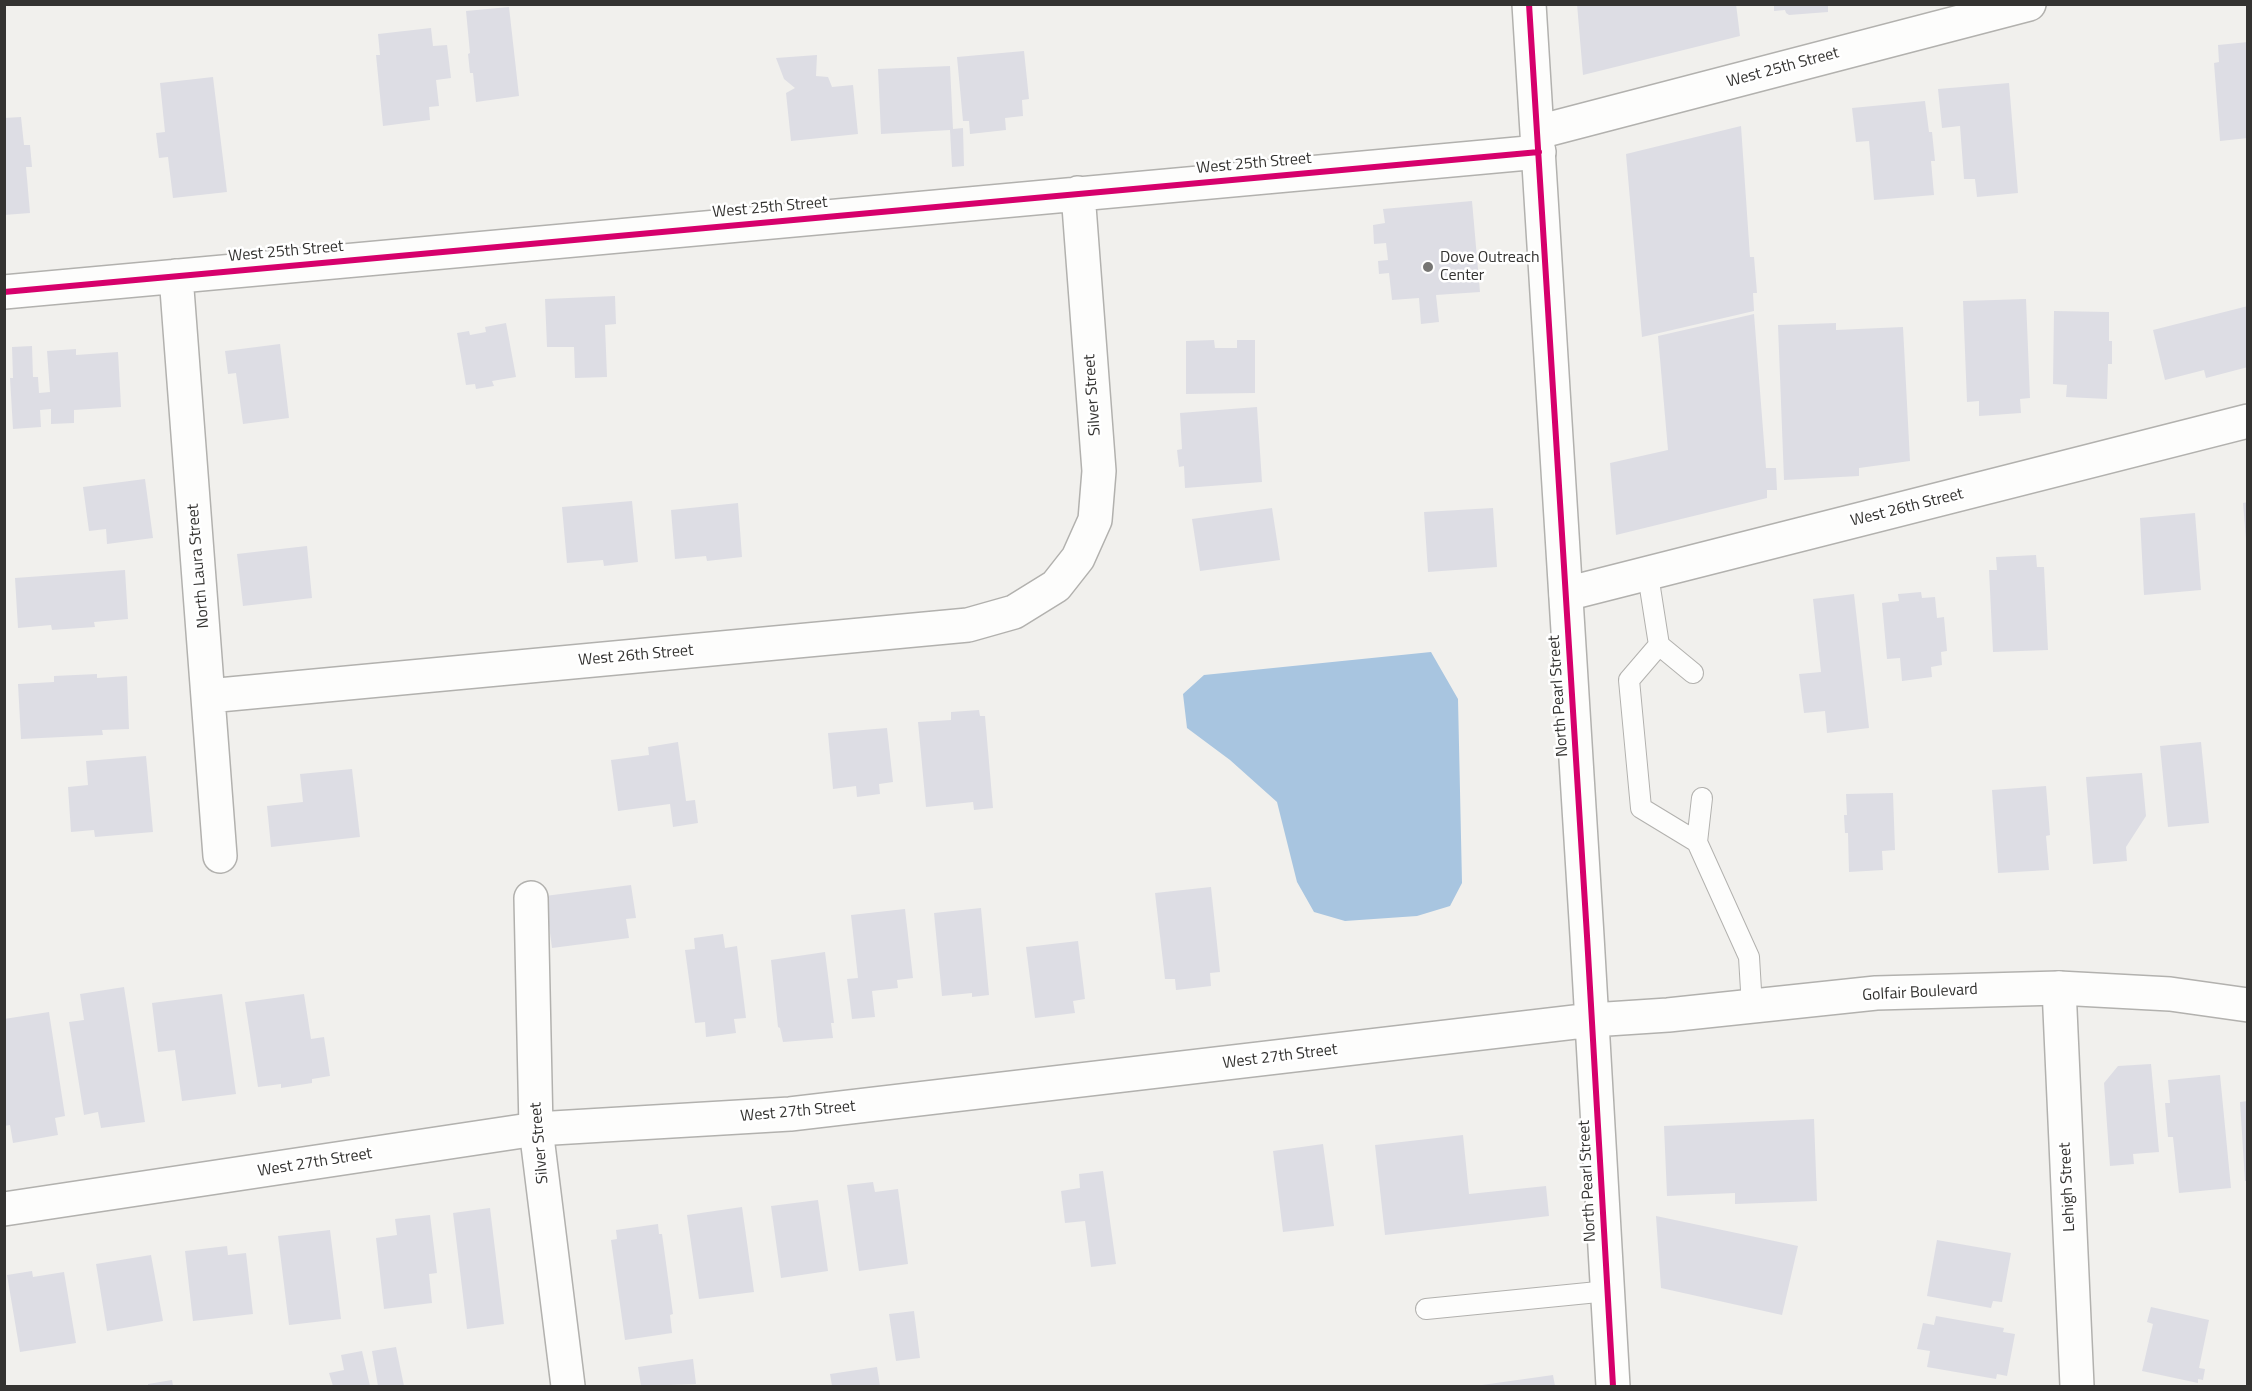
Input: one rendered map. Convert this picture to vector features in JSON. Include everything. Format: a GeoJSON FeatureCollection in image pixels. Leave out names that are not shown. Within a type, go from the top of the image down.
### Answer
{"type":"FeatureCollection","features":[{"type":"Feature","properties":{"kind":"street","name":"North Pearl Street"},"geometry":{"type":"LineString","coordinates":[[1529,4],[1613,1386]]}},
{"type":"Feature","properties":{"kind":"street","name":"West 25th Street"},"geometry":{"type":"LineString","coordinates":[[4,292],[1078,193],[1538,142],[2029,4]]}},
{"type":"Feature","properties":{"kind":"street","name":"Silver Street"},"geometry":{"type":"LineString","coordinates":[[1056,586],[1078,558],[1095,520],[1098,471],[1078,193]]}},
{"type":"Feature","properties":{"kind":"street","name":"North Laura Street"},"geometry":{"type":"LineString","coordinates":[[176,276],[220,856]]}},
{"type":"Feature","properties":{"kind":"street","name":"West 26th Street"},"geometry":{"type":"LineString","coordinates":[[1566,594],[2247,421]]}},
{"type":"Feature","properties":{"kind":"street","name":"West 26th Street"},"geometry":{"type":"LineString","coordinates":[[208,696],[968,625],[1014,612],[1056,586]]}},
{"type":"Feature","properties":{"kind":"street","name":"Silver Street"},"geometry":{"type":"LineString","coordinates":[[531,898],[536,1130],[568,1386]]}},
{"type":"Feature","properties":{"kind":"street","name":"Golfair Boulevard"},"geometry":{"type":"LineString","coordinates":[[1592,1020],[1752,1007],[1876,993],[2059,988],[2170,994],[2247,1005]]}},
{"type":"Feature","properties":{"kind":"street","name":"Lehigh Street"},"geometry":{"type":"LineString","coordinates":[[2059,988],[2077,1386]]}},
{"type":"Feature","properties":{"kind":"street","name":"West 27th Street"},"geometry":{"type":"LineString","coordinates":[[4,1209],[536,1130],[789,1114],[1592,1020]]}},
{"type":"Feature","properties":{"kind":"lane"},"geometry":{"type":"LineString","coordinates":[[1648,575],[1659,645],[1693,673]]}},
{"type":"Feature","properties":{"kind":"lane"},"geometry":{"type":"LineString","coordinates":[[1659,645],[1629,680],[1641,808],[1697,842]]}},
{"type":"Feature","properties":{"kind":"lane"},"geometry":{"type":"LineString","coordinates":[[1702,798],[1697,842],[1749,957],[1752,1007]]}},
{"type":"Feature","properties":{"kind":"lane"},"geometry":{"type":"LineString","coordinates":[[1426,1309],[1608,1292]]}},
{"type":"Feature","properties":{"kind":"water"},"geometry":{"type":"Polygon","coordinates":[[[1431,652],[1458,699],[1462,883],[1450,906],[1417,916],[1345,921],[1314,912],[1297,882],[1277,802],[1230,760],[1187,728],[1183,694],[1204,675],[1431,652]]]}},
{"type":"Feature","properties":{"kind":"building"},"geometry":{"type":"Polygon","coordinates":[[[1577,4],[1736,4],[1740,36],[1583,75],[1577,4]]]}},
{"type":"Feature","properties":{"kind":"building"},"geometry":{"type":"Polygon","coordinates":[[[1774,4],[1828,4],[1828,12],[1789,15],[1785,10],[1774,11],[1774,4]]]}},
{"type":"Feature","properties":{"kind":"building"},"geometry":{"type":"Polygon","coordinates":[[[509,7],[519,96],[476,102],[473,73],[470,73],[466,11],[509,7]]]}},
{"type":"Feature","properties":{"kind":"building"},"geometry":{"type":"Polygon","coordinates":[[[431,28],[433,46],[447,45],[451,78],[436,80],[439,106],[429,107],[430,120],[383,126],[376,55],[380,55],[378,34],[431,28]]]}},
{"type":"Feature","properties":{"kind":"building"},"geometry":{"type":"Polygon","coordinates":[[[2248,42],[2248,138],[2220,141],[2214,63],[2219,62],[2218,45],[2248,42]]]}},
{"type":"Feature","properties":{"kind":"building"},"geometry":{"type":"Polygon","coordinates":[[[1024,51],[1029,99],[1022,100],[1023,116],[1005,118],[1006,130],[970,134],[969,121],[963,121],[957,57],[1024,51]]]}},
{"type":"Feature","properties":{"kind":"building"},"geometry":{"type":"Polygon","coordinates":[[[817,55],[816,76],[828,77],[832,87],[853,85],[858,134],[791,141],[786,93],[795,88],[784,79],[776,58],[817,55]]]}},
{"type":"Feature","properties":{"kind":"building"},"geometry":{"type":"Polygon","coordinates":[[[950,66],[953,129],[963,128],[964,166],[952,167],[950,130],[881,134],[878,69],[950,66]]]}},
{"type":"Feature","properties":{"kind":"building"},"geometry":{"type":"Polygon","coordinates":[[[213,77],[227,192],[173,198],[168,157],[159,158],[156,133],[165,132],[160,83],[213,77]]]}},
{"type":"Feature","properties":{"kind":"building"},"geometry":{"type":"Polygon","coordinates":[[[2009,83],[2018,193],[1977,197],[1975,179],[1964,179],[1960,126],[1942,128],[1938,89],[2009,83]]]}},
{"type":"Feature","properties":{"kind":"building"},"geometry":{"type":"Polygon","coordinates":[[[1925,101],[1929,132],[1932,132],[1935,161],[1931,161],[1934,195],[1874,200],[1869,141],[1856,142],[1852,108],[1925,101]]]}},
{"type":"Feature","properties":{"kind":"building"},"geometry":{"type":"Polygon","coordinates":[[[21,117],[24,145],[30,145],[32,167],[26,167],[30,213],[4,215],[4,118],[21,117]]]}},
{"type":"Feature","properties":{"kind":"building"},"geometry":{"type":"Polygon","coordinates":[[[1741,126],[1750,257],[1754,257],[1757,293],[1753,293],[1754,311],[1642,337],[1626,154],[1741,126]]]}},
{"type":"Feature","properties":{"kind":"building","name":"Dove Outreach Center"},"geometry":{"type":"Polygon","coordinates":[[[1472,201],[1480,292],[1436,295],[1439,322],[1421,324],[1419,298],[1392,300],[1389,273],[1379,274],[1378,261],[1388,260],[1386,243],[1374,244],[1373,225],[1385,223],[1383,209],[1472,201]]]}},
{"type":"Feature","properties":{"kind":"building"},"geometry":{"type":"Polygon","coordinates":[[[615,296],[616,324],[605,325],[607,377],[575,378],[574,347],[547,347],[545,299],[615,296]]]}},
{"type":"Feature","properties":{"kind":"building"},"geometry":{"type":"Polygon","coordinates":[[[2026,299],[2030,398],[2020,399],[2021,413],[1979,416],[1979,401],[1967,402],[1963,301],[2026,299]]]}},
{"type":"Feature","properties":{"kind":"building"},"geometry":{"type":"Polygon","coordinates":[[[2248,306],[2248,367],[2206,378],[2204,370],[2165,380],[2153,330],[2248,306]]]}},
{"type":"Feature","properties":{"kind":"building"},"geometry":{"type":"Polygon","coordinates":[[[2054,311],[2109,312],[2112,364],[2108,364],[2107,399],[2066,397],[2067,385],[2053,384],[2054,311]]]}},
{"type":"Feature","properties":{"kind":"building"},"geometry":{"type":"Polygon","coordinates":[[[1754,314],[1766,468],[1776,468],[1777,490],[1767,490],[1767,498],[1616,535],[1610,463],[1668,450],[1658,336],[1754,314]]]}},
{"type":"Feature","properties":{"kind":"building"},"geometry":{"type":"Polygon","coordinates":[[[506,323],[516,377],[492,381],[494,386],[476,389],[475,384],[466,385],[457,333],[469,331],[470,335],[486,332],[485,327],[506,323]]]}},
{"type":"Feature","properties":{"kind":"building"},"geometry":{"type":"Polygon","coordinates":[[[1836,323],[1836,330],[1903,327],[1910,461],[1859,468],[1859,476],[1784,480],[1778,325],[1836,323]]]}},
{"type":"Feature","properties":{"kind":"building"},"geometry":{"type":"Polygon","coordinates":[[[1214,340],[1215,348],[1237,348],[1237,340],[1255,340],[1255,393],[1186,394],[1186,341],[1214,340]]]}},
{"type":"Feature","properties":{"kind":"building"},"geometry":{"type":"Polygon","coordinates":[[[280,344],[289,418],[243,424],[236,373],[228,374],[225,351],[280,344]]]}},
{"type":"Feature","properties":{"kind":"building"},"geometry":{"type":"Polygon","coordinates":[[[32,346],[33,377],[38,377],[39,393],[50,392],[47,351],[76,349],[76,355],[118,352],[121,407],[74,410],[74,423],[51,424],[51,409],[40,410],[41,427],[13,429],[10,378],[13,378],[12,347],[32,346]]]}},
{"type":"Feature","properties":{"kind":"building"},"geometry":{"type":"Polygon","coordinates":[[[1257,407],[1262,482],[1185,488],[1184,466],[1179,467],[1177,450],[1182,449],[1180,413],[1257,407]]]}},
{"type":"Feature","properties":{"kind":"building"},"geometry":{"type":"Polygon","coordinates":[[[145,479],[153,538],[107,544],[106,529],[89,531],[83,487],[145,479]]]}},
{"type":"Feature","properties":{"kind":"building"},"geometry":{"type":"Polygon","coordinates":[[[632,501],[638,562],[604,566],[603,560],[567,563],[562,507],[632,501]]]}},
{"type":"Feature","properties":{"kind":"building"},"geometry":{"type":"Polygon","coordinates":[[[2248,502],[2248,539],[2246,539],[2243,503],[2248,502]]]}},
{"type":"Feature","properties":{"kind":"building"},"geometry":{"type":"Polygon","coordinates":[[[738,503],[742,557],[707,561],[706,556],[675,559],[671,510],[738,503]]]}},
{"type":"Feature","properties":{"kind":"building"},"geometry":{"type":"Polygon","coordinates":[[[1272,508],[1280,560],[1200,571],[1192,519],[1272,508]]]}},
{"type":"Feature","properties":{"kind":"building"},"geometry":{"type":"Polygon","coordinates":[[[1493,508],[1497,567],[1428,572],[1424,512],[1493,508]]]}},
{"type":"Feature","properties":{"kind":"building"},"geometry":{"type":"Polygon","coordinates":[[[2195,513],[2201,590],[2144,595],[2140,518],[2195,513]]]}},
{"type":"Feature","properties":{"kind":"building"},"geometry":{"type":"Polygon","coordinates":[[[307,546],[312,598],[243,606],[237,554],[307,546]]]}},
{"type":"Feature","properties":{"kind":"building"},"geometry":{"type":"Polygon","coordinates":[[[2036,555],[2037,567],[2044,567],[2048,650],[1993,652],[1989,570],[1997,570],[1996,557],[2036,555]]]}},
{"type":"Feature","properties":{"kind":"building"},"geometry":{"type":"Polygon","coordinates":[[[125,570],[128,619],[94,622],[95,627],[52,630],[51,625],[18,628],[15,578],[125,570]]]}},
{"type":"Feature","properties":{"kind":"building"},"geometry":{"type":"Polygon","coordinates":[[[1921,592],[1922,598],[1935,597],[1937,618],[1944,617],[1947,651],[1941,652],[1942,665],[1931,667],[1932,677],[1902,681],[1900,658],[1887,659],[1882,603],[1899,601],[1898,594],[1921,592]]]}},
{"type":"Feature","properties":{"kind":"building"},"geometry":{"type":"Polygon","coordinates":[[[1854,594],[1869,728],[1827,733],[1825,711],[1804,713],[1799,674],[1821,672],[1813,599],[1854,594]]]}},
{"type":"Feature","properties":{"kind":"building"},"geometry":{"type":"Polygon","coordinates":[[[97,674],[97,678],[127,676],[129,729],[102,730],[103,735],[21,739],[18,684],[54,682],[54,676],[97,674]]]}},
{"type":"Feature","properties":{"kind":"building"},"geometry":{"type":"Polygon","coordinates":[[[979,710],[980,716],[985,716],[993,808],[974,810],[973,802],[926,807],[918,722],[951,720],[951,712],[979,710]]]}},
{"type":"Feature","properties":{"kind":"building"},"geometry":{"type":"Polygon","coordinates":[[[887,728],[893,782],[879,784],[880,794],[857,797],[856,786],[833,789],[828,733],[887,728]]]}},
{"type":"Feature","properties":{"kind":"building"},"geometry":{"type":"Polygon","coordinates":[[[678,742],[686,801],[695,800],[698,823],[673,827],[670,804],[618,811],[611,760],[649,755],[648,747],[678,742]]]}},
{"type":"Feature","properties":{"kind":"building"},"geometry":{"type":"Polygon","coordinates":[[[2201,742],[2209,823],[2168,827],[2160,746],[2201,742]]]}},
{"type":"Feature","properties":{"kind":"building"},"geometry":{"type":"Polygon","coordinates":[[[146,756],[153,832],[95,837],[94,830],[71,832],[68,787],[88,785],[86,761],[146,756]]]}},
{"type":"Feature","properties":{"kind":"building"},"geometry":{"type":"Polygon","coordinates":[[[352,769],[360,837],[271,847],[267,806],[303,802],[300,774],[352,769]]]}},
{"type":"Feature","properties":{"kind":"building"},"geometry":{"type":"Polygon","coordinates":[[[2142,773],[2146,816],[2126,847],[2127,861],[2093,864],[2086,777],[2142,773]]]}},
{"type":"Feature","properties":{"kind":"building"},"geometry":{"type":"Polygon","coordinates":[[[2046,786],[2050,835],[2046,836],[2049,870],[1998,873],[1992,790],[2046,786]]]}},
{"type":"Feature","properties":{"kind":"building"},"geometry":{"type":"Polygon","coordinates":[[[1893,793],[1895,850],[1882,851],[1883,870],[1849,872],[1848,833],[1845,833],[1844,815],[1847,815],[1846,794],[1893,793]]]}},
{"type":"Feature","properties":{"kind":"building"},"geometry":{"type":"Polygon","coordinates":[[[631,885],[636,918],[626,919],[629,938],[552,948],[545,896],[631,885]]]}},
{"type":"Feature","properties":{"kind":"building"},"geometry":{"type":"Polygon","coordinates":[[[1211,887],[1220,972],[1210,973],[1211,986],[1176,990],[1175,979],[1165,979],[1155,893],[1211,887]]]}},
{"type":"Feature","properties":{"kind":"building"},"geometry":{"type":"Polygon","coordinates":[[[981,908],[989,995],[972,997],[972,993],[942,996],[934,913],[981,908]]]}},
{"type":"Feature","properties":{"kind":"building"},"geometry":{"type":"Polygon","coordinates":[[[905,909],[913,978],[897,980],[898,988],[872,991],[875,1017],[852,1019],[847,979],[858,978],[851,915],[905,909]]]}},
{"type":"Feature","properties":{"kind":"building"},"geometry":{"type":"Polygon","coordinates":[[[723,934],[725,948],[737,946],[746,1018],[734,1019],[736,1033],[706,1037],[705,1022],[695,1023],[685,950],[695,949],[694,938],[723,934]]]}},
{"type":"Feature","properties":{"kind":"building"},"geometry":{"type":"Polygon","coordinates":[[[1078,941],[1085,999],[1073,1001],[1075,1013],[1035,1018],[1026,947],[1078,941]]]}},
{"type":"Feature","properties":{"kind":"building"},"geometry":{"type":"Polygon","coordinates":[[[825,952],[834,1023],[831,1023],[833,1038],[783,1042],[778,1027],[771,960],[825,952]]]}},
{"type":"Feature","properties":{"kind":"building"},"geometry":{"type":"Polygon","coordinates":[[[124,987],[145,1122],[101,1128],[98,1112],[84,1115],[69,1022],[84,1020],[80,994],[124,987]]]}},
{"type":"Feature","properties":{"kind":"building"},"geometry":{"type":"Polygon","coordinates":[[[222,994],[236,1094],[182,1101],[175,1050],[158,1052],[152,1003],[222,994]]]}},
{"type":"Feature","properties":{"kind":"building"},"geometry":{"type":"Polygon","coordinates":[[[304,994],[311,1039],[324,1037],[330,1076],[312,1079],[312,1083],[281,1088],[281,1084],[258,1087],[245,1002],[304,994]]]}},
{"type":"Feature","properties":{"kind":"building"},"geometry":{"type":"Polygon","coordinates":[[[49,1012],[65,1116],[55,1118],[58,1135],[13,1143],[10,1125],[4,1126],[4,1019],[49,1012]]]}},
{"type":"Feature","properties":{"kind":"building"},"geometry":{"type":"Polygon","coordinates":[[[2151,1064],[2159,1152],[2133,1154],[2134,1164],[2110,1166],[2104,1083],[2118,1066],[2151,1064]]]}},
{"type":"Feature","properties":{"kind":"building"},"geometry":{"type":"Polygon","coordinates":[[[2220,1075],[2231,1188],[2179,1193],[2173,1137],[2168,1137],[2165,1103],[2170,1103],[2168,1080],[2220,1075]]]}},
{"type":"Feature","properties":{"kind":"building"},"geometry":{"type":"Polygon","coordinates":[[[2248,1101],[2248,1181],[2245,1181],[2240,1102],[2248,1101]]]}},
{"type":"Feature","properties":{"kind":"building"},"geometry":{"type":"Polygon","coordinates":[[[1814,1119],[1817,1201],[1735,1204],[1735,1193],[1667,1196],[1664,1126],[1814,1119]]]}},
{"type":"Feature","properties":{"kind":"building"},"geometry":{"type":"Polygon","coordinates":[[[1463,1135],[1469,1194],[1546,1186],[1549,1216],[1385,1235],[1375,1145],[1463,1135]]]}},
{"type":"Feature","properties":{"kind":"building"},"geometry":{"type":"Polygon","coordinates":[[[1323,1144],[1334,1226],[1283,1232],[1273,1151],[1323,1144]]]}},
{"type":"Feature","properties":{"kind":"building"},"geometry":{"type":"Polygon","coordinates":[[[1103,1171],[1116,1264],[1091,1267],[1085,1221],[1065,1223],[1061,1191],[1080,1188],[1079,1174],[1103,1171]]]}},
{"type":"Feature","properties":{"kind":"building"},"geometry":{"type":"Polygon","coordinates":[[[873,1182],[875,1192],[898,1189],[908,1264],[859,1271],[847,1185],[873,1182]]]}},
{"type":"Feature","properties":{"kind":"building"},"geometry":{"type":"Polygon","coordinates":[[[818,1200],[828,1271],[781,1278],[771,1206],[818,1200]]]}},
{"type":"Feature","properties":{"kind":"building"},"geometry":{"type":"Polygon","coordinates":[[[742,1207],[754,1292],[699,1299],[687,1215],[742,1207]]]}},
{"type":"Feature","properties":{"kind":"building"},"geometry":{"type":"Polygon","coordinates":[[[490,1208],[504,1324],[467,1329],[453,1213],[490,1208]]]}},
{"type":"Feature","properties":{"kind":"building"},"geometry":{"type":"Polygon","coordinates":[[[430,1215],[437,1273],[429,1274],[432,1303],[384,1309],[376,1238],[397,1235],[395,1219],[430,1215]]]}},
{"type":"Feature","properties":{"kind":"building"},"geometry":{"type":"Polygon","coordinates":[[[1656,1216],[1798,1246],[1782,1315],[1661,1288],[1656,1216]]]}},
{"type":"Feature","properties":{"kind":"building"},"geometry":{"type":"Polygon","coordinates":[[[658,1224],[659,1234],[662,1234],[673,1314],[670,1315],[672,1333],[625,1340],[611,1240],[617,1239],[616,1230],[658,1224]]]}},
{"type":"Feature","properties":{"kind":"building"},"geometry":{"type":"Polygon","coordinates":[[[330,1230],[341,1319],[289,1325],[278,1236],[330,1230]]]}},
{"type":"Feature","properties":{"kind":"building"},"geometry":{"type":"Polygon","coordinates":[[[1937,1240],[2011,1253],[2002,1302],[1993,1301],[1991,1308],[1927,1296],[1937,1240]]]}},
{"type":"Feature","properties":{"kind":"building"},"geometry":{"type":"Polygon","coordinates":[[[227,1246],[228,1255],[246,1253],[253,1314],[193,1321],[185,1251],[227,1246]]]}},
{"type":"Feature","properties":{"kind":"building"},"geometry":{"type":"Polygon","coordinates":[[[151,1255],[163,1321],[107,1331],[96,1264],[151,1255]]]}},
{"type":"Feature","properties":{"kind":"building"},"geometry":{"type":"Polygon","coordinates":[[[32,1271],[33,1277],[64,1272],[76,1343],[20,1352],[7,1275],[32,1271]]]}},
{"type":"Feature","properties":{"kind":"building"},"geometry":{"type":"Polygon","coordinates":[[[2151,1307],[2209,1320],[2199,1368],[2205,1369],[2203,1380],[2198,1379],[2198,1383],[2142,1371],[2153,1324],[2147,1322],[2151,1307]]]}},
{"type":"Feature","properties":{"kind":"building"},"geometry":{"type":"Polygon","coordinates":[[[914,1311],[920,1358],[896,1361],[889,1314],[914,1311]]]}},
{"type":"Feature","properties":{"kind":"building"},"geometry":{"type":"Polygon","coordinates":[[[1936,1316],[2004,1328],[2003,1332],[2015,1334],[2007,1376],[1997,1374],[1996,1379],[1927,1367],[1930,1351],[1917,1349],[1923,1323],[1934,1325],[1936,1316]]]}},
{"type":"Feature","properties":{"kind":"building"},"geometry":{"type":"Polygon","coordinates":[[[396,1347],[404,1386],[378,1386],[372,1351],[396,1347]]]}},
{"type":"Feature","properties":{"kind":"building"},"geometry":{"type":"Polygon","coordinates":[[[362,1351],[370,1386],[333,1386],[329,1373],[344,1370],[341,1355],[362,1351]]]}},
{"type":"Feature","properties":{"kind":"building"},"geometry":{"type":"Polygon","coordinates":[[[693,1359],[696,1384],[641,1386],[638,1367],[693,1359]]]}},
{"type":"Feature","properties":{"kind":"building"},"geometry":{"type":"Polygon","coordinates":[[[877,1367],[880,1386],[832,1386],[830,1374],[877,1367]]]}},
{"type":"Feature","properties":{"kind":"building"},"geometry":{"type":"Polygon","coordinates":[[[1553,1375],[1555,1386],[1482,1386],[1482,1385],[1553,1375]]]}},
{"type":"Feature","properties":{"kind":"building"},"geometry":{"type":"Polygon","coordinates":[[[172,1380],[173,1386],[148,1386],[148,1384],[172,1380]]]}},
{"type":"Feature","properties":{"kind":"cycle path"},"geometry":{"type":"LineString","coordinates":[[1529,4],[1613,1386]]}},
{"type":"Feature","properties":{"kind":"cycle path"},"geometry":{"type":"LineString","coordinates":[[4,292],[1539,152]]}},
{"type":"Feature","properties":{"kind":"place","name":"Dove Outreach Center"},"geometry":{"type":"Point","coordinates":[1428,267]}}]}
